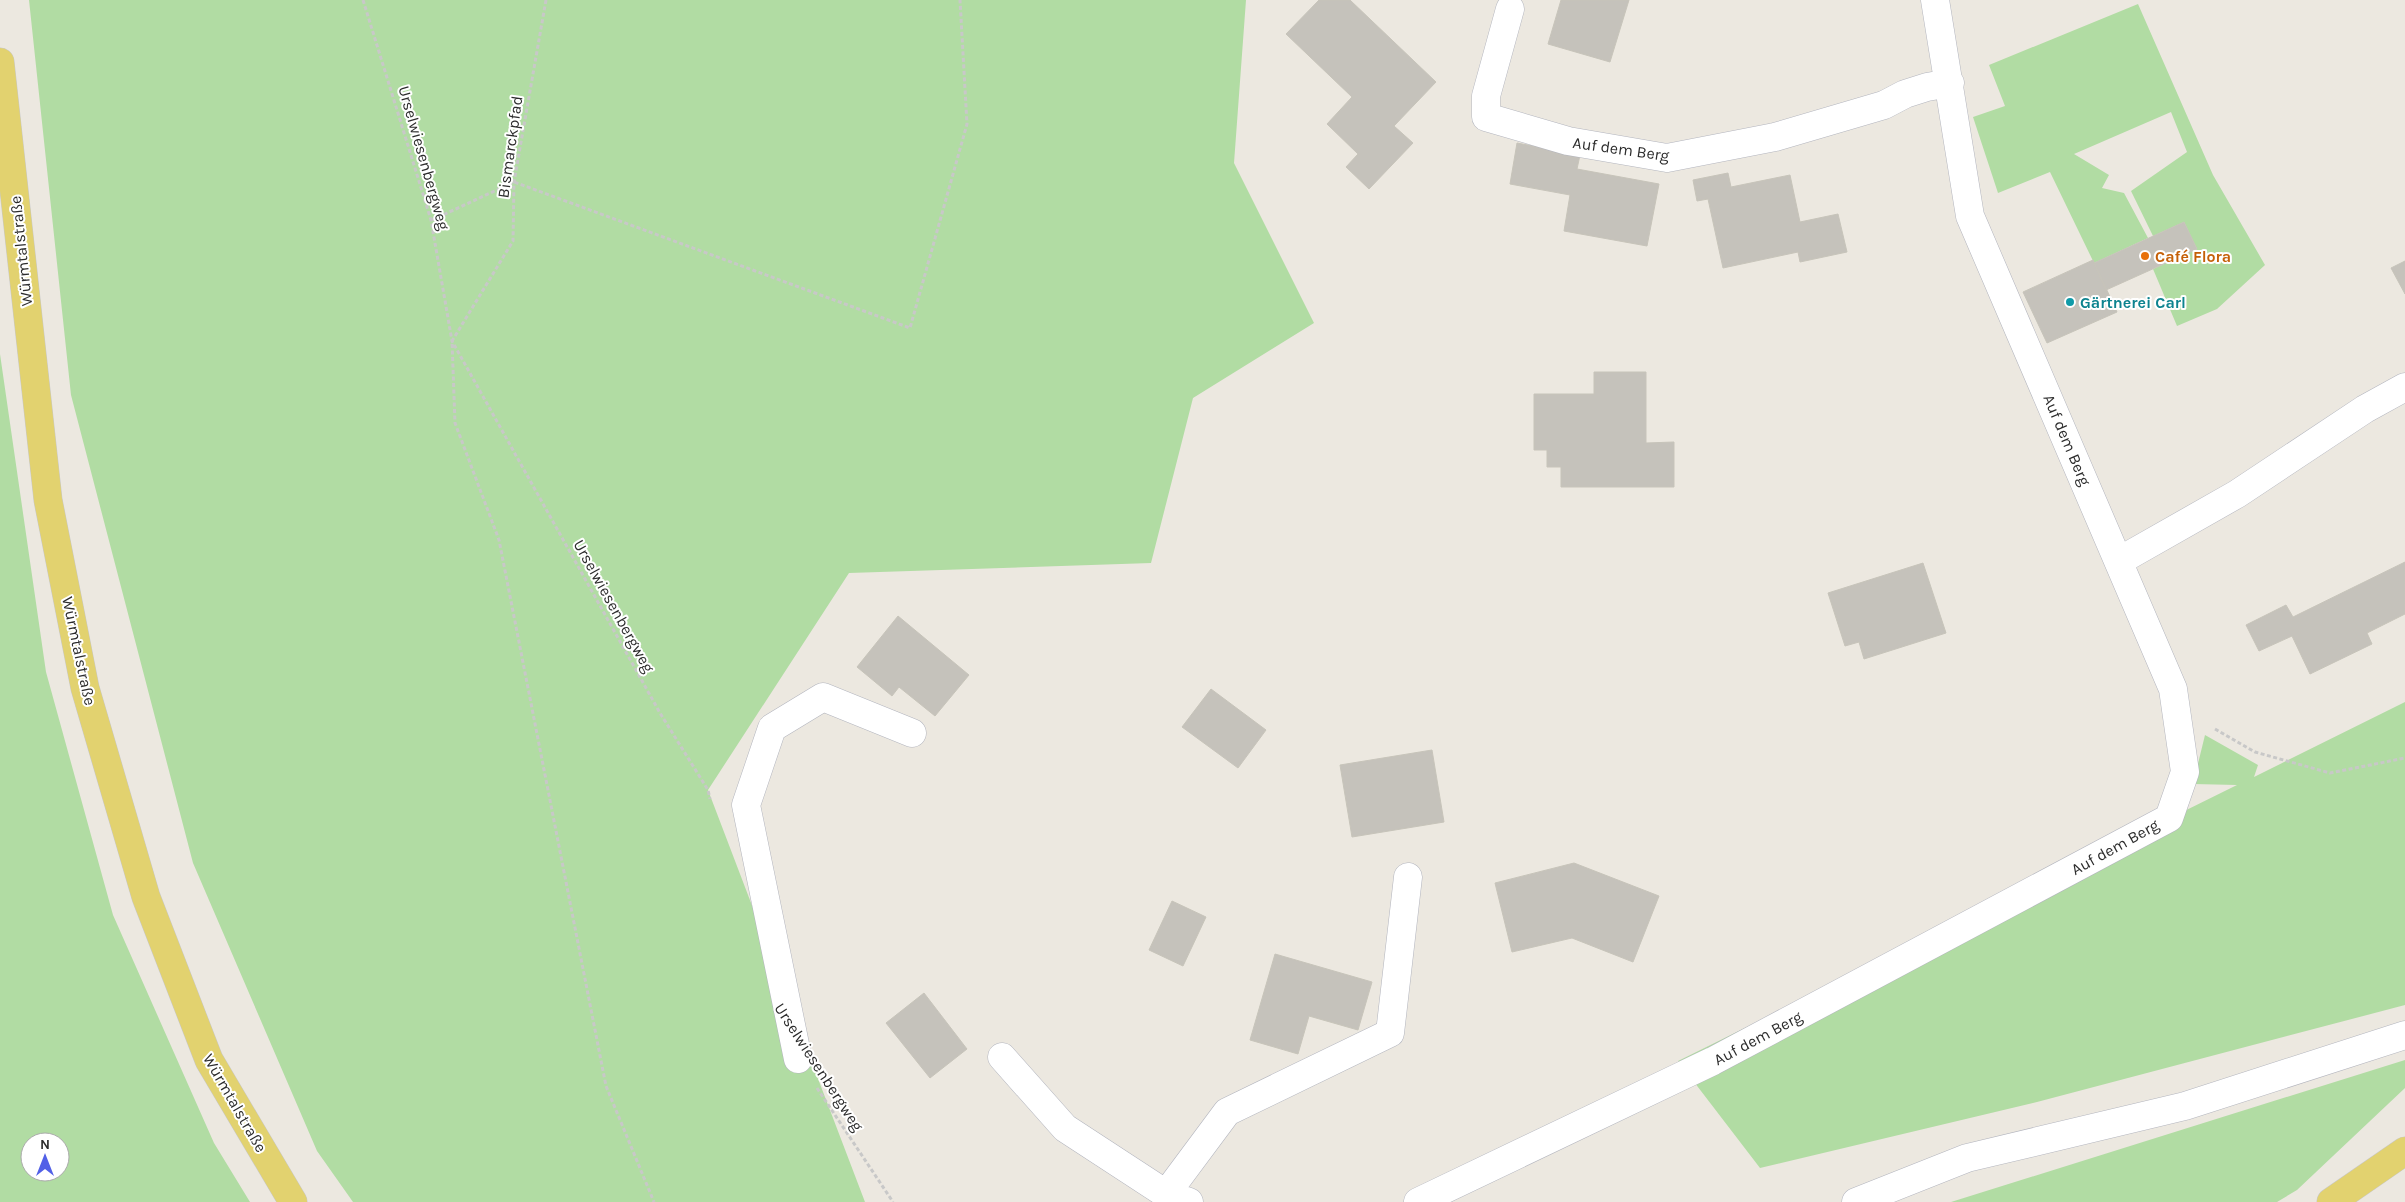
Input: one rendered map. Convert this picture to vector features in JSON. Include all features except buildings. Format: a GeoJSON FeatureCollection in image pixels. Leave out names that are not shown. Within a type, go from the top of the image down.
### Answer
{"type":"FeatureCollection","features":[{"type":"Feature","properties":{"kind":"main road","name":"Würmtalstraße"},"geometry":{"type":"LineString","coordinates":[[0,62],[48,500],[85,688],[146,897],[208,1060],[293,1202]]}},
{"type":"Feature","properties":{"kind":"main road"},"geometry":{"type":"LineString","coordinates":[[2331,1202],[2405,1151]]}},
{"type":"Feature","properties":{"kind":"street","name":"Auf dem Berg"},"geometry":{"type":"LineString","coordinates":[[1418,1202],[1713,1062],[2169,818],[2185,772],[2173,690],[1970,216],[1950,83],[1936,20],[1935,0]]}},
{"type":"Feature","properties":{"kind":"street","name":"Auf dem Berg"},"geometry":{"type":"LineString","coordinates":[[1510,9],[1486,96],[1486,118],[1568,141],[1667,158],[1775,137],[1884,105],[1904,94],[1950,83]]}},
{"type":"Feature","properties":{"kind":"street"},"geometry":{"type":"LineString","coordinates":[[2119,561],[2237,494],[2365,409],[2405,388]]}},
{"type":"Feature","properties":{"kind":"street"},"geometry":{"type":"LineString","coordinates":[[798,1059],[746,806],[772,728],[823,697],[912,733]]}},
{"type":"Feature","properties":{"kind":"street"},"geometry":{"type":"LineString","coordinates":[[1002,1057],[1065,1128],[1177,1198],[1227,1112],[1390,1033],[1408,877]]}},
{"type":"Feature","properties":{"kind":"street"},"geometry":{"type":"LineString","coordinates":[[1856,1202],[1967,1158],[2185,1106],[2405,1035]]}},
{"type":"Feature","properties":{"kind":"path","name":"Urselwiesenbergweg"},"geometry":{"type":"LineString","coordinates":[[364,0],[432,220],[452,341],[660,713],[708,790],[713,809]]}},
{"type":"Feature","properties":{"kind":"path","name":"Bismarckpfad"},"geometry":{"type":"LineString","coordinates":[[452,341],[513,241],[514,182],[546,0]]}},
{"type":"Feature","properties":{"kind":"path"},"geometry":{"type":"LineString","coordinates":[[432,220],[514,182],[910,328],[967,124],[960,0]]}},
{"type":"Feature","properties":{"kind":"path"},"geometry":{"type":"LineString","coordinates":[[452,341],[455,423],[499,540],[531,695],[606,1086],[654,1202]]}},
{"type":"Feature","properties":{"kind":"path"},"geometry":{"type":"LineString","coordinates":[[2173,690],[2201,722],[2255,752],[2330,773],[2405,758]]}},
{"type":"Feature","properties":{"kind":"path","name":"Urselwiesenbergweg"},"geometry":{"type":"LineString","coordinates":[[798,1059],[893,1202]]}},
{"type":"Feature","properties":{"kind":"green space"},"geometry":{"type":"Polygon","coordinates":[[[29,0],[1246,0],[1234,163],[1314,323],[1193,398],[1151,563],[849,573],[708,790],[865,1202],[353,1202],[317,1151],[193,863],[71,395],[29,0]]]}},
{"type":"Feature","properties":{"kind":"green space"},"geometry":{"type":"Polygon","coordinates":[[[2138,4],[2213,175],[2265,265],[2217,309],[2177,326],[2153,269],[2197,249],[2184,222],[2153,236],[2131,191],[2187,152],[2171,112],[2074,154],[2109,175],[2102,188],[2124,193],[2148,238],[2094,263],[2050,172],[1998,193],[1973,117],[2005,106],[1989,65],[2138,4]]]}},
{"type":"Feature","properties":{"kind":"green space"},"geometry":{"type":"Polygon","coordinates":[[[0,354],[46,672],[113,915],[214,1143],[250,1202],[0,1202],[0,354]]]}},
{"type":"Feature","properties":{"kind":"green space"},"geometry":{"type":"Polygon","coordinates":[[[2405,702],[2405,1005],[2037,1102],[1760,1168],[1678,1061],[2237,785],[2193,784],[2205,735],[2258,765],[2254,777],[2405,702]]]}},
{"type":"Feature","properties":{"kind":"green space"},"geometry":{"type":"Polygon","coordinates":[[[2405,1060],[2405,1088],[2297,1190],[2277,1202],[1951,1202],[2405,1060]]]}},
{"type":"Feature","properties":{"kind":"place","name":"Café Flora"},"geometry":{"type":"Point","coordinates":[2145,256]}},
{"type":"Feature","properties":{"kind":"place","name":"Gärtnerei Carl"},"geometry":{"type":"Point","coordinates":[2070,302]}}]}
